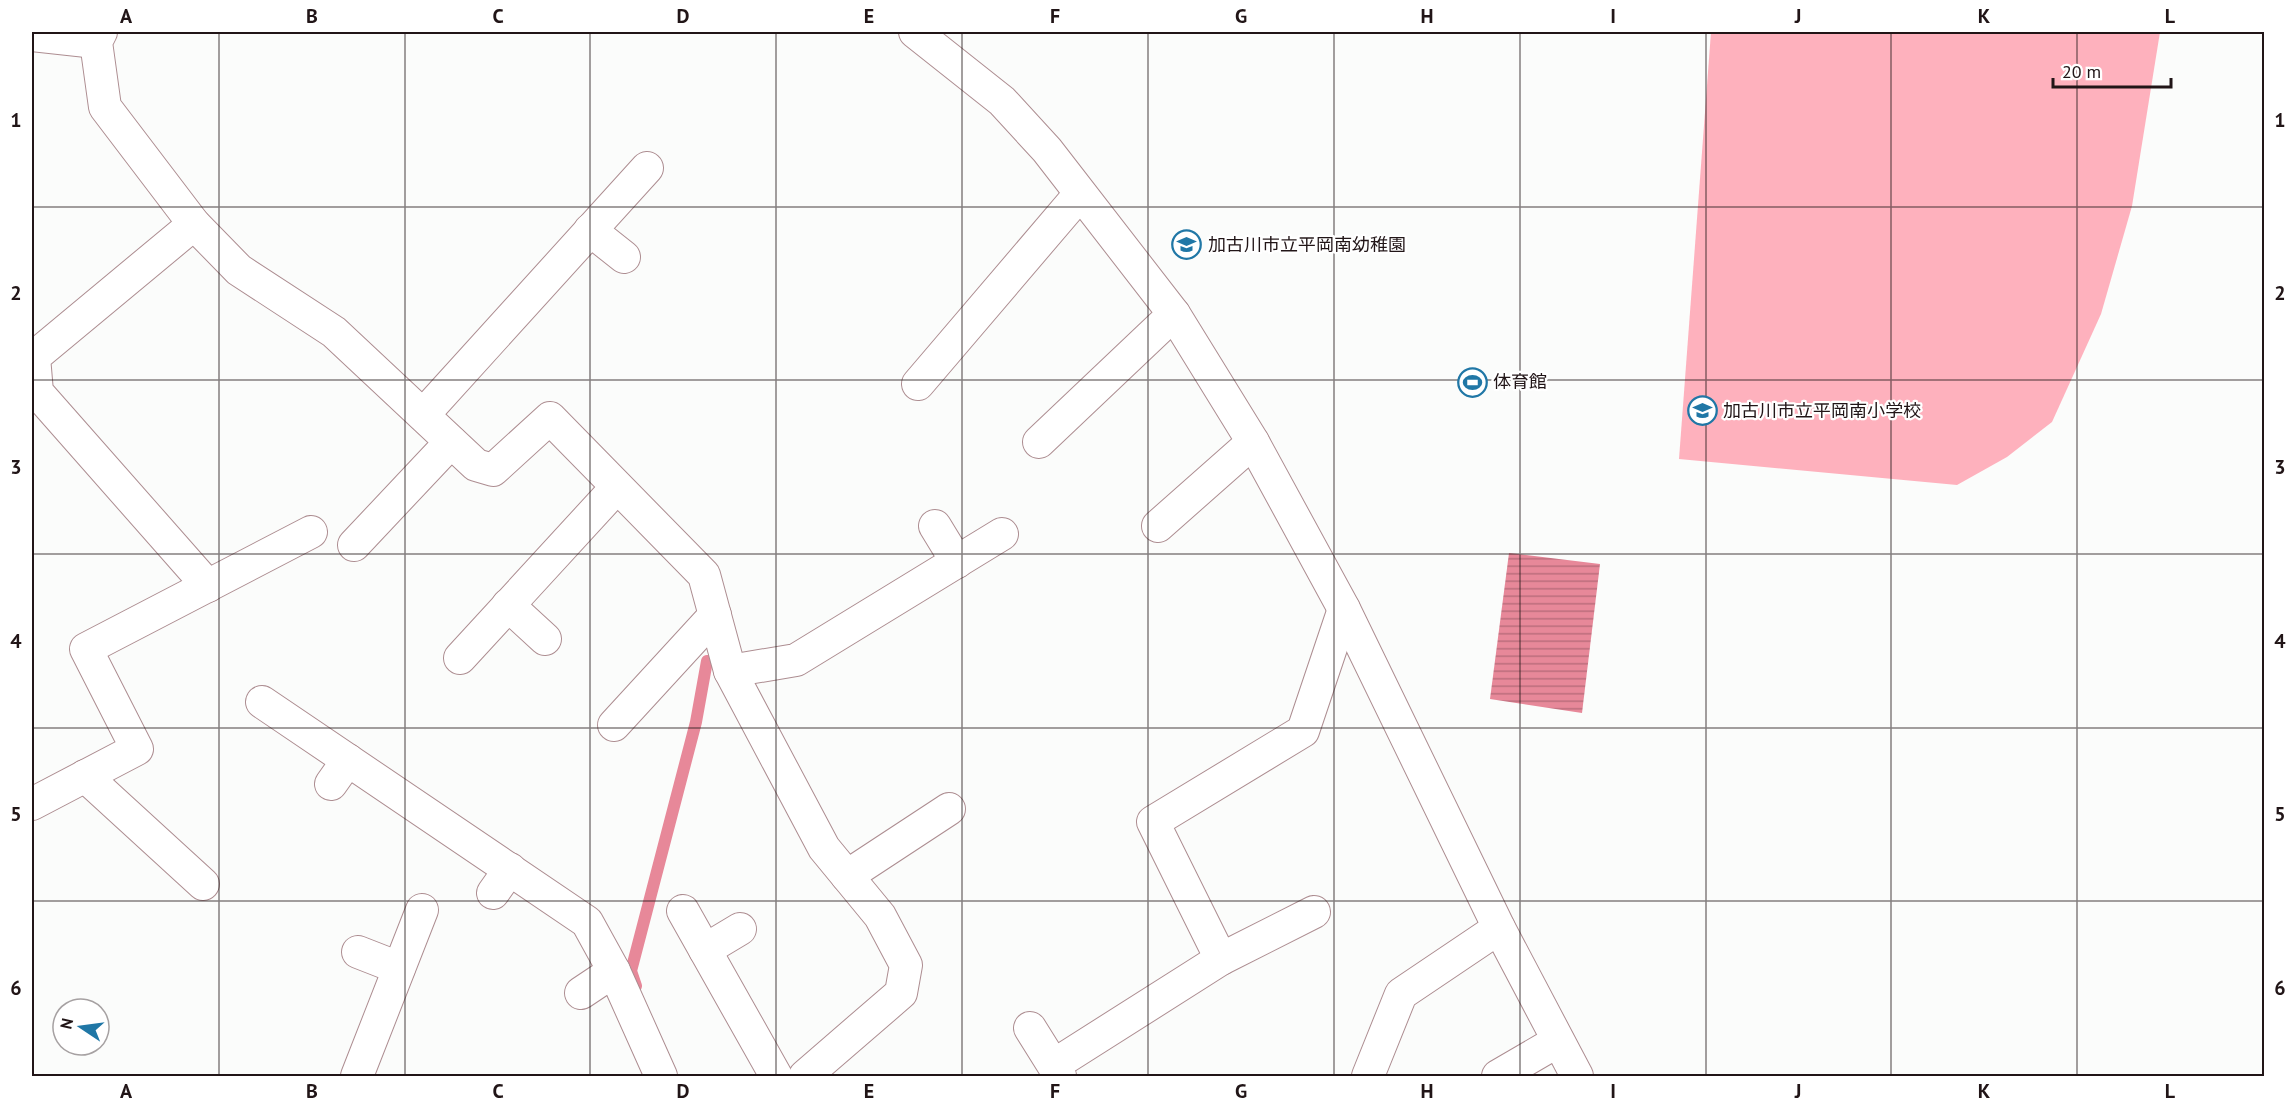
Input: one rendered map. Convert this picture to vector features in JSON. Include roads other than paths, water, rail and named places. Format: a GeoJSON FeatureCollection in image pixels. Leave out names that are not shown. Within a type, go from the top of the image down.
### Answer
{"type":"FeatureCollection","features":[{"type":"Feature","properties":{"kind":"street"},"geometry":{"type":"LineString","coordinates":[[915,32],[1002,101],[1047,150],[1174,314],[1253,442],[1344,609],[1499,928],[1576,1077]]}},
{"type":"Feature","properties":{"kind":"street"},"geometry":{"type":"LineString","coordinates":[[32,35],[99,37],[105,106],[194,224],[239,270],[334,332],[476,465],[493,470],[550,418],[704,575],[730,671],[824,848],[880,916],[906,965],[901,993],[805,1077]]}},
{"type":"Feature","properties":{"kind":"street"},"geometry":{"type":"LineString","coordinates":[[423,415],[646,168]]}},
{"type":"Feature","properties":{"kind":"street"},"geometry":{"type":"LineString","coordinates":[[918,384],[1080,194]]}},
{"type":"Feature","properties":{"kind":"street"},"geometry":{"type":"LineString","coordinates":[[194,224],[34,357],[37,392],[208,586]]}},
{"type":"Feature","properties":{"kind":"street"},"geometry":{"type":"LineString","coordinates":[[590,230],[624,257]]}},
{"type":"Feature","properties":{"kind":"street"},"geometry":{"type":"LineString","coordinates":[[1039,442],[1174,314]]}},
{"type":"Feature","properties":{"kind":"street"},"geometry":{"type":"LineString","coordinates":[[354,545],[452,442]]}},
{"type":"Feature","properties":{"kind":"street"},"geometry":{"type":"LineString","coordinates":[[1158,526],[1253,442]]}},
{"type":"Feature","properties":{"kind":"street"},"geometry":{"type":"LineString","coordinates":[[460,658],[617,487]]}},
{"type":"Feature","properties":{"kind":"street"},"geometry":{"type":"LineString","coordinates":[[934,526],[957,562]]}},
{"type":"Feature","properties":{"kind":"street"},"geometry":{"type":"LineString","coordinates":[[32,804],[137,749],[86,649],[310,532]]}},
{"type":"Feature","properties":{"kind":"street"},"geometry":{"type":"LineString","coordinates":[[730,671],[796,660],[1002,534]]}},
{"type":"Feature","properties":{"kind":"street"},"geometry":{"type":"LineString","coordinates":[[508,605],[544,639]]}},
{"type":"Feature","properties":{"kind":"street"},"geometry":{"type":"LineString","coordinates":[[1221,959],[1153,822],[1303,731],[1344,609]]}},
{"type":"Feature","properties":{"kind":"street"},"geometry":{"type":"LineString","coordinates":[[614,724],[715,615]]}},
{"type":"Feature","properties":{"kind":"street"},"geometry":{"type":"LineString","coordinates":[[262,702],[340,772],[501,881],[587,922],[614,971],[661,1077]]}},
{"type":"Feature","properties":{"kind":"street"},"geometry":{"type":"LineString","coordinates":[[85,776],[203,884]]}},
{"type":"Feature","properties":{"kind":"street"},"geometry":{"type":"LineString","coordinates":[[847,876],[949,809]]}},
{"type":"Feature","properties":{"kind":"street"},"geometry":{"type":"LineString","coordinates":[[357,1077],[422,910]]}},
{"type":"Feature","properties":{"kind":"street"},"geometry":{"type":"LineString","coordinates":[[683,911],[776,1077]]}},
{"type":"Feature","properties":{"kind":"street"},"geometry":{"type":"LineString","coordinates":[[1030,1028],[1057,1071],[1221,959],[1314,912]]}},
{"type":"Feature","properties":{"kind":"street"},"geometry":{"type":"LineString","coordinates":[[1368,1077],[1401,994],[1499,928]]}},
{"type":"Feature","properties":{"kind":"street"},"geometry":{"type":"LineString","coordinates":[[705,950],[740,929]]}},
{"type":"Feature","properties":{"kind":"street"},"geometry":{"type":"LineString","coordinates":[[358,952],[399,968]]}},
{"type":"Feature","properties":{"kind":"street"},"geometry":{"type":"LineString","coordinates":[[581,993],[614,971]]}},
{"type":"Feature","properties":{"kind":"street"},"geometry":{"type":"LineString","coordinates":[[1498,1077],[1558,1041]]}},
{"type":"Feature","properties":{"kind":"waterway"},"geometry":{"type":"LineString","coordinates":[[636,986],[631,971],[696,722],[707,661]]}},
{"type":"Feature","properties":{"kind":"place","name":"加古川市立平岡南幼稚園"},"geometry":{"type":"Point","coordinates":[1187,245]}},
{"type":"Feature","properties":{"kind":"place","name":"体育館"},"geometry":{"type":"Point","coordinates":[1472,382]}},
{"type":"Feature","properties":{"kind":"place","name":"加古川市立平岡南小学校"},"geometry":{"type":"Point","coordinates":[1702,411]}}]}
